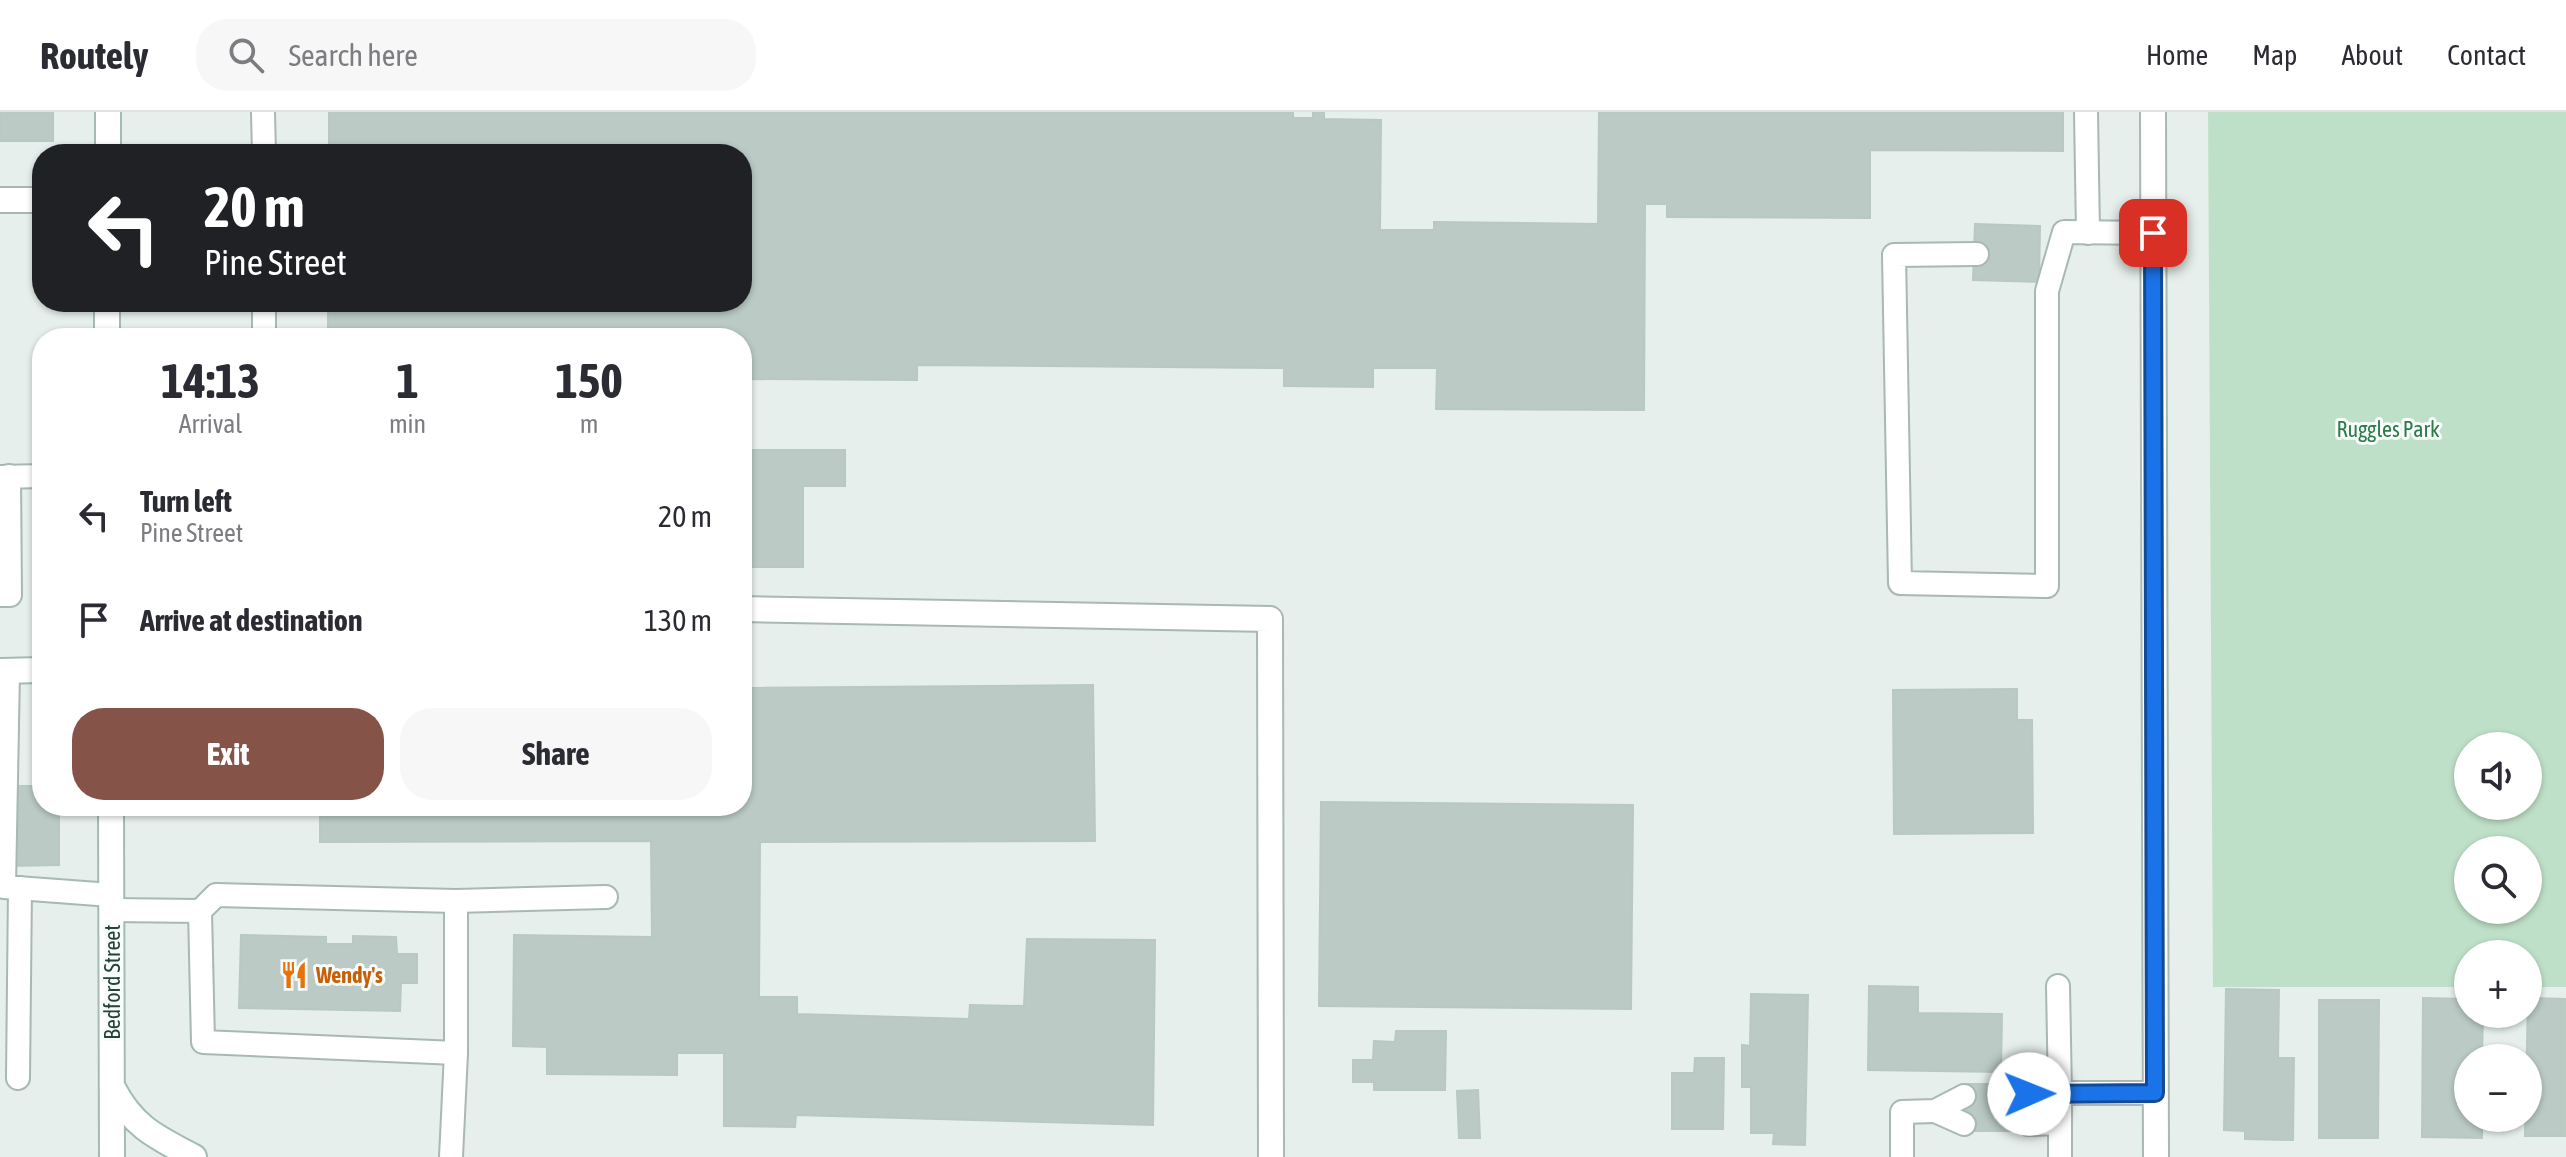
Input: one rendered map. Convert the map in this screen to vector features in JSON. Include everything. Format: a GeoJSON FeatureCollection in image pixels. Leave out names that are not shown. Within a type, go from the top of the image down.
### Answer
{"type":"FeatureCollection","features":[{"type":"Feature","properties":{"kind":"street"},"geometry":{"type":"LineString","coordinates":[[108,112],[108,144]]}},
{"type":"Feature","properties":{"kind":"street"},"geometry":{"type":"LineString","coordinates":[[2153,112],[2156,1157]]}},
{"type":"Feature","properties":{"kind":"street"},"geometry":{"type":"LineString","coordinates":[[0,200],[32,200]]}},
{"type":"Feature","properties":{"kind":"street"},"geometry":{"type":"LineString","coordinates":[[752,609],[1270,619],[1271,1157]]}},
{"type":"Feature","properties":{"kind":"street"},"geometry":{"type":"LineString","coordinates":[[4,671],[32,670]]}},
{"type":"Feature","properties":{"kind":"street","name":"Bedford Street"},"geometry":{"type":"LineString","coordinates":[[110,1154],[113,1087],[111,816]]}},
{"type":"Feature","properties":{"kind":"street"},"geometry":{"type":"LineString","coordinates":[[113,1087],[126,1114],[147,1132],[194,1157]]}},
{"type":"Feature","properties":{"kind":"lane"},"geometry":{"type":"LineString","coordinates":[[263,112],[264,144]]}},
{"type":"Feature","properties":{"kind":"lane"},"geometry":{"type":"LineString","coordinates":[[2086,112],[2088,233]]}},
{"type":"Feature","properties":{"kind":"lane"},"geometry":{"type":"LineString","coordinates":[[1977,254],[1894,255],[1900,583],[2047,586],[2049,253],[2064,232],[2153,233]]}},
{"type":"Feature","properties":{"kind":"lane"},"geometry":{"type":"LineString","coordinates":[[0,595],[10,595],[4,476],[32,476]]}},
{"type":"Feature","properties":{"kind":"lane"},"geometry":{"type":"LineString","coordinates":[[4,671],[4,887],[111,903],[200,911]]}},
{"type":"Feature","properties":{"kind":"lane"},"geometry":{"type":"LineString","coordinates":[[18,1078],[20,888]]}},
{"type":"Feature","properties":{"kind":"lane"},"geometry":{"type":"LineString","coordinates":[[456,1053],[203,1042],[200,911],[216,895],[456,901],[606,897]]}},
{"type":"Feature","properties":{"kind":"lane"},"geometry":{"type":"LineString","coordinates":[[451,1157],[456,1053],[456,901]]}},
{"type":"Feature","properties":{"kind":"lane"},"geometry":{"type":"LineString","coordinates":[[2058,986],[2060,1157]]}},
{"type":"Feature","properties":{"kind":"lane"},"geometry":{"type":"LineString","coordinates":[[2029,1094],[2155,1093]]}},
{"type":"Feature","properties":{"kind":"lane"},"geometry":{"type":"LineString","coordinates":[[1902,1157],[1902,1112],[1935,1111],[1964,1096]]}},
{"type":"Feature","properties":{"kind":"lane"},"geometry":{"type":"LineString","coordinates":[[1935,1111],[1964,1124]]}},
{"type":"Feature","properties":{"kind":"lane"},"geometry":{"type":"LineString","coordinates":[[2028,1124],[2059,1123]]}},
{"type":"Feature","properties":{"kind":"green space","name":"Ruggles Park"},"geometry":{"type":"Polygon","coordinates":[[[2208,112],[2566,112],[2566,987],[2542,987],[2542,940],[2454,940],[2454,987],[2213,987],[2208,112]]]}},
{"type":"Feature","properties":{"kind":"building"},"geometry":{"type":"Polygon","coordinates":[[[0,112],[53,112],[53,141],[0,141],[0,112]]]}},
{"type":"Feature","properties":{"kind":"building"},"geometry":{"type":"Polygon","coordinates":[[[329,112],[1293,112],[1293,118],[1313,118],[1313,112],[1324,112],[1324,119],[1381,120],[1380,230],[1434,230],[1434,222],[1598,224],[1599,112],[2063,112],[2063,151],[1870,150],[1870,218],[1667,217],[1667,204],[1645,204],[1644,410],[1436,409],[1437,368],[1373,368],[1373,387],[1284,386],[1284,368],[917,365],[917,380],[752,379],[752,328],[328,328],[328,312],[752,312],[752,144],[329,144],[329,112]]]}},
{"type":"Feature","properties":{"kind":"building"},"geometry":{"type":"Polygon","coordinates":[[[1975,224],[2040,226],[2039,282],[1973,280],[1975,224]]]}},
{"type":"Feature","properties":{"kind":"building"},"geometry":{"type":"Polygon","coordinates":[[[752,450],[845,450],[845,486],[803,486],[803,567],[752,567],[752,450]]]}},
{"type":"Feature","properties":{"kind":"building"},"geometry":{"type":"Polygon","coordinates":[[[1093,685],[1095,841],[760,842],[759,997],[797,997],[797,1014],[969,1019],[970,1005],[1024,1006],[1027,939],[1155,940],[1153,1125],[796,1115],[795,1127],[724,1126],[724,1053],[677,1053],[677,1075],[547,1074],[547,1047],[513,1046],[514,935],[652,937],[651,841],[320,842],[320,816],[752,816],[752,688],[1093,685]]]}},
{"type":"Feature","properties":{"kind":"building"},"geometry":{"type":"Polygon","coordinates":[[[2017,689],[2017,720],[2032,720],[2033,833],[1894,834],[1893,690],[2017,689]]]}},
{"type":"Feature","properties":{"kind":"building"},"geometry":{"type":"Polygon","coordinates":[[[9,786],[32,786],[32,816],[59,816],[59,865],[11,866],[9,786]]]}},
{"type":"Feature","properties":{"kind":"building"},"geometry":{"type":"Polygon","coordinates":[[[1321,802],[1633,805],[1631,1009],[1319,1006],[1321,802]]]}},
{"type":"Feature","properties":{"kind":"building"},"geometry":{"type":"Polygon","coordinates":[[[241,935],[326,937],[326,944],[353,944],[353,936],[396,937],[397,954],[417,954],[417,983],[401,983],[400,1011],[239,1008],[241,935]]]}},
{"type":"Feature","properties":{"kind":"building"},"geometry":{"type":"Polygon","coordinates":[[[1869,986],[1918,987],[1918,1013],[2002,1014],[2001,1072],[1868,1070],[1869,986]]]}},
{"type":"Feature","properties":{"kind":"building"},"geometry":{"type":"Polygon","coordinates":[[[2226,989],[2279,990],[2278,1058],[2294,1058],[2293,1140],[2245,1139],[2245,1131],[2224,1130],[2226,989]]]}},
{"type":"Feature","properties":{"kind":"building"},"geometry":{"type":"Polygon","coordinates":[[[1751,994],[1808,995],[1805,1145],[1773,1144],[1774,1133],[1751,1133],[1751,1087],[1742,1087],[1742,1045],[1750,1046],[1751,994]]]}},
{"type":"Feature","properties":{"kind":"building"},"geometry":{"type":"Polygon","coordinates":[[[2423,998],[2454,999],[2454,1028],[2483,1028],[2482,1044],[2454,1044],[2454,1132],[2482,1132],[2482,1138],[2422,1137],[2423,998]]]}},
{"type":"Feature","properties":{"kind":"building"},"geometry":{"type":"Polygon","coordinates":[[[2542,998],[2566,999],[2566,1136],[2525,1136],[2525,1132],[2542,1132],[2542,1044],[2527,1044],[2527,1028],[2542,1028],[2542,998]]]}},
{"type":"Feature","properties":{"kind":"building"},"geometry":{"type":"Polygon","coordinates":[[[2319,1000],[2379,1000],[2378,1138],[2319,1138],[2319,1000]]]}},
{"type":"Feature","properties":{"kind":"building"},"geometry":{"type":"Polygon","coordinates":[[[1396,1031],[1446,1031],[1445,1090],[1374,1090],[1374,1082],[1353,1082],[1353,1060],[1373,1060],[1374,1041],[1395,1042],[1396,1031]]]}},
{"type":"Feature","properties":{"kind":"building"},"geometry":{"type":"Polygon","coordinates":[[[1695,1058],[1724,1058],[1723,1129],[1672,1129],[1672,1073],[1694,1073],[1695,1058]]]}},
{"type":"Feature","properties":{"kind":"building"},"geometry":{"type":"Polygon","coordinates":[[[1964,1084],[2029,1084],[2029,1131],[1964,1131],[1964,1084]]]}},
{"type":"Feature","properties":{"kind":"building"},"geometry":{"type":"Polygon","coordinates":[[[1478,1090],[1480,1138],[1459,1138],[1457,1091],[1478,1090]]]}},
{"type":"Feature","properties":{"kind":"place","name":"Wendy's"},"geometry":{"type":"Point","coordinates":[294,975]}},
{"type":"Feature","properties":{"kind":"route"},"geometry":{"type":"LineString","coordinates":[[2029,1094],[2155,1093],[2153,233]]}}]}
